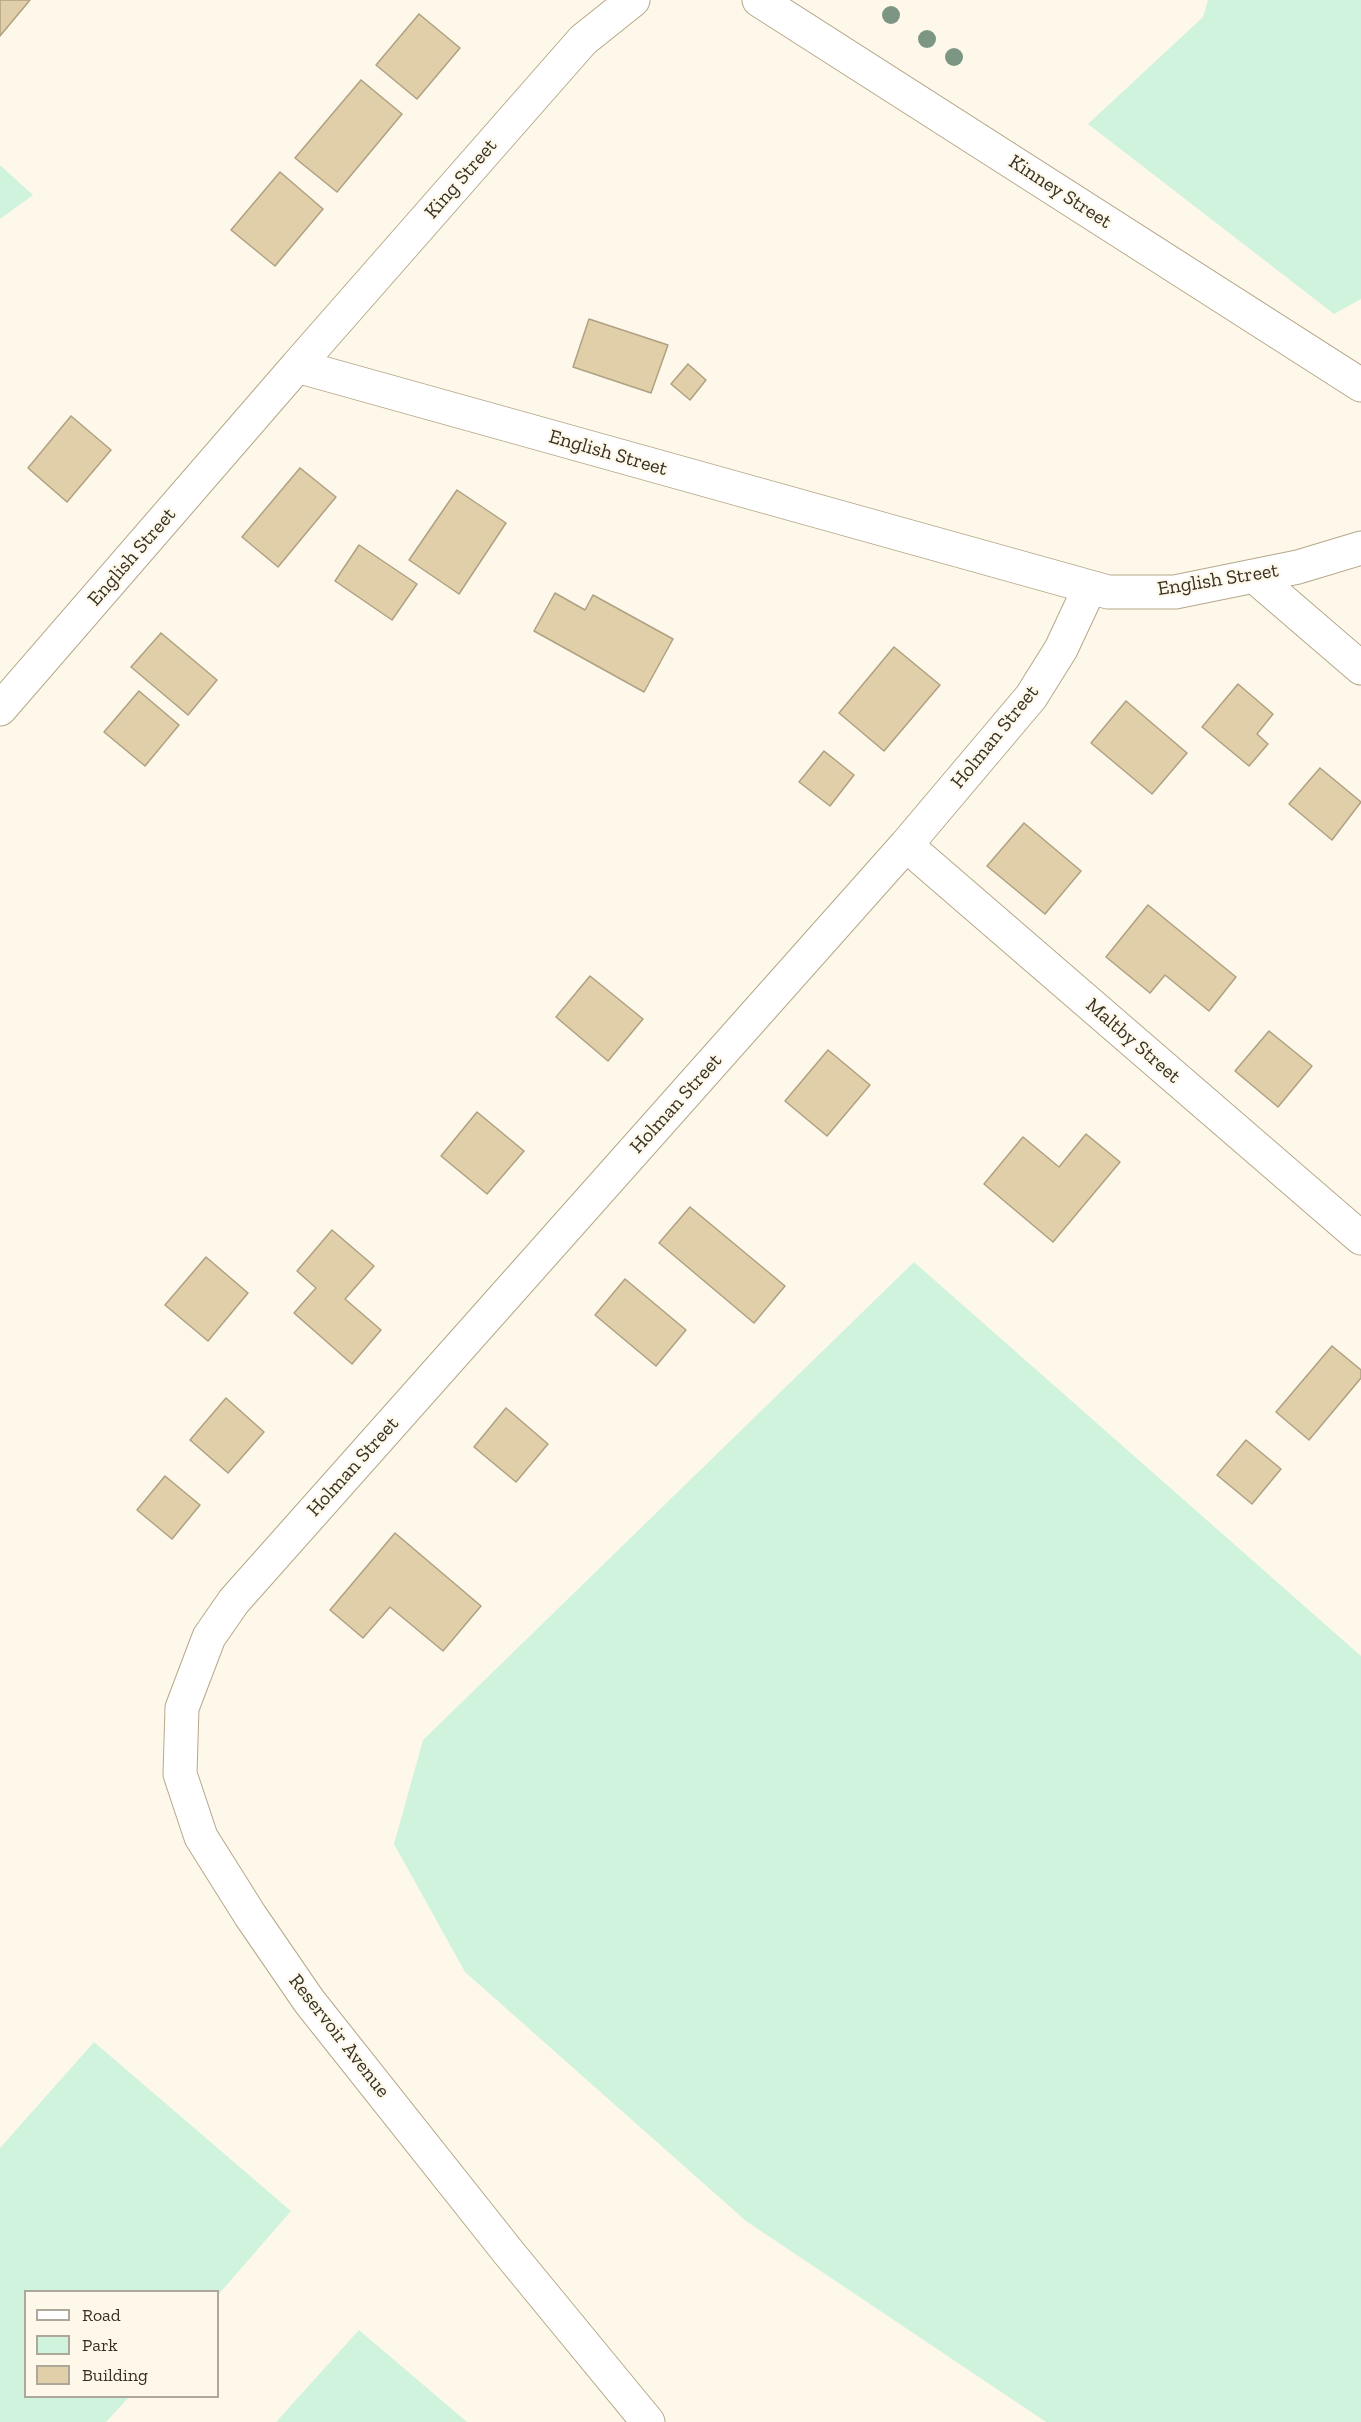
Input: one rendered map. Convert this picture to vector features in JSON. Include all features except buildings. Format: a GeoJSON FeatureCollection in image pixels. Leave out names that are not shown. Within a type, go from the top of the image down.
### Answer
{"type":"FeatureCollection","features":[{"type":"Feature","properties":{"kind":"street","name":"King Street"},"geometry":{"type":"LineString","coordinates":[[297,366],[583,40],[633,0]]}},
{"type":"Feature","properties":{"kind":"street","name":"Kinney Street"},"geometry":{"type":"LineString","coordinates":[[759,0],[1361,385]]}},
{"type":"Feature","properties":{"kind":"street","name":"English Street"},"geometry":{"type":"LineString","coordinates":[[0,709],[297,366],[1108,592],[1175,592],[1298,567],[1361,548]]}},
{"type":"Feature","properties":{"kind":"street"},"geometry":{"type":"LineString","coordinates":[[1254,576],[1361,668]]}},
{"type":"Feature","properties":{"kind":"street","name":"Holman Street"},"geometry":{"type":"LineString","coordinates":[[234,1601],[906,845],[1030,697],[1061,649],[1090,587]]}},
{"type":"Feature","properties":{"kind":"street","name":"Maltby Street"},"geometry":{"type":"LineString","coordinates":[[906,845],[1361,1238]]}},
{"type":"Feature","properties":{"kind":"street","name":"Reservoir Avenue"},"geometry":{"type":"LineString","coordinates":[[234,1601],[209,1637],[182,1708],[180,1774],[201,1837],[250,1915],[309,2001],[502,2244],[648,2422]]}},
{"type":"Feature","properties":{"kind":"green space"},"geometry":{"type":"Polygon","coordinates":[[[1208,0],[1361,0],[1361,299],[1334,314],[1088,124],[1203,17],[1208,0]]]}},
{"type":"Feature","properties":{"kind":"green space"},"geometry":{"type":"Polygon","coordinates":[[[0,165],[33,195],[0,219],[0,165]]]}},
{"type":"Feature","properties":{"kind":"green space"},"geometry":{"type":"Polygon","coordinates":[[[914,1262],[1361,1656],[1361,2422],[1046,2422],[746,2221],[465,1972],[394,1844],[423,1740],[914,1262]]]}},
{"type":"Feature","properties":{"kind":"green space"},"geometry":{"type":"Polygon","coordinates":[[[94,2042],[291,2211],[219,2294],[219,2290],[24,2290],[24,2398],[128,2398],[106,2422],[0,2422],[0,2148],[94,2042]]]}},
{"type":"Feature","properties":{"kind":"green space"},"geometry":{"type":"Polygon","coordinates":[[[359,2330],[467,2422],[276,2422],[359,2330]]]}}]}
